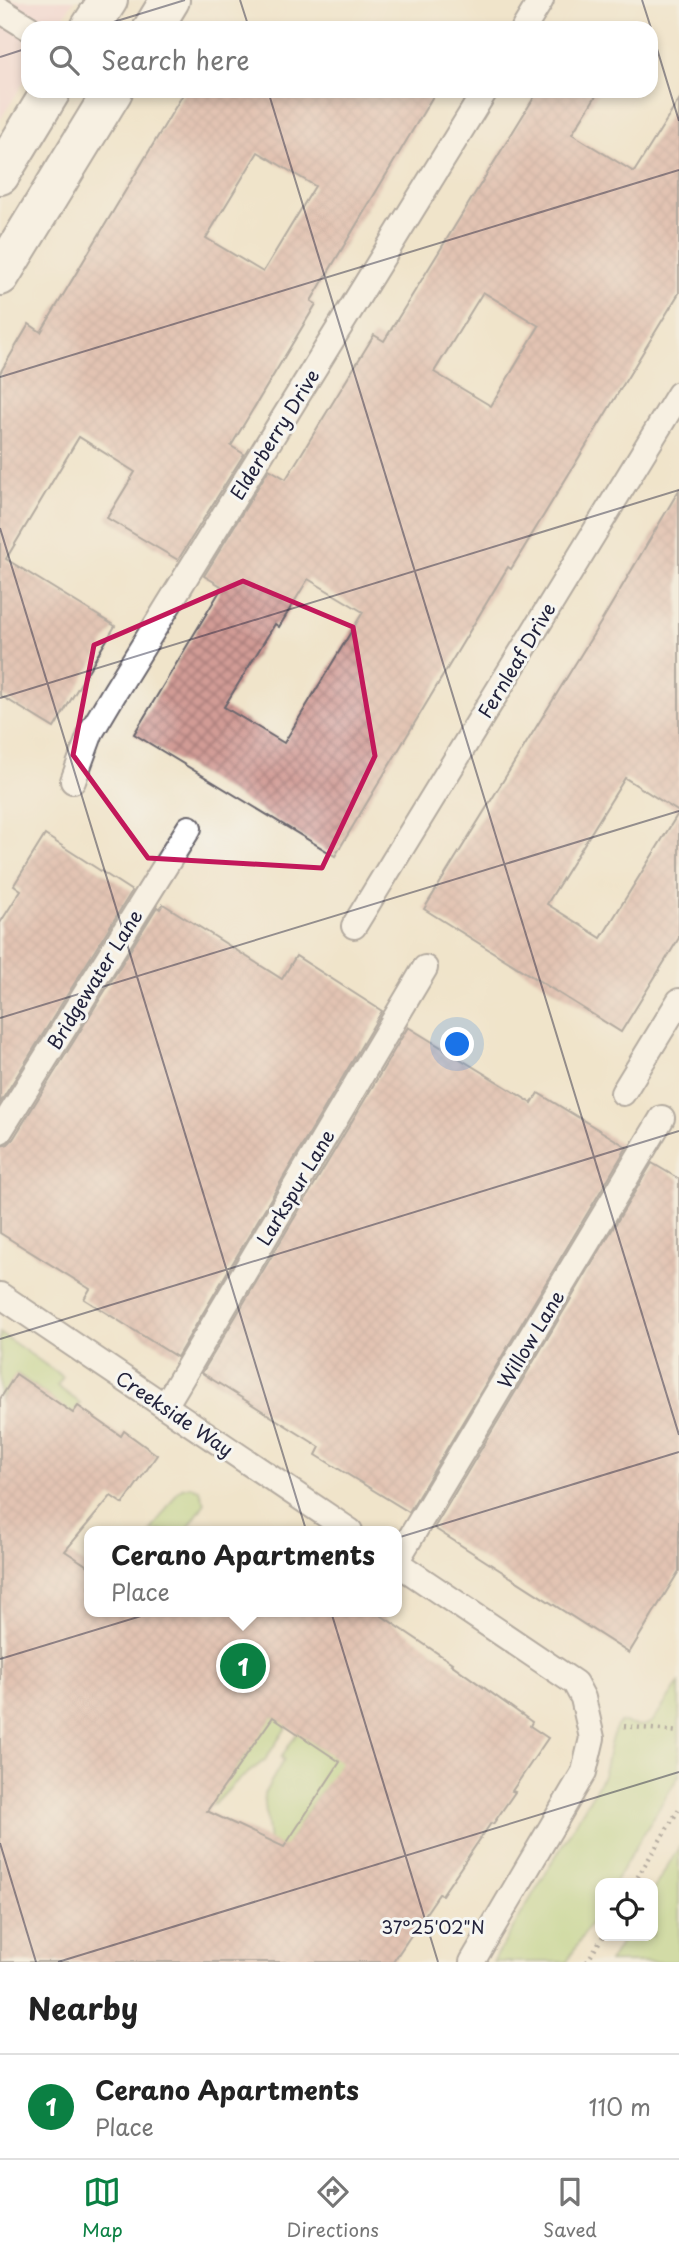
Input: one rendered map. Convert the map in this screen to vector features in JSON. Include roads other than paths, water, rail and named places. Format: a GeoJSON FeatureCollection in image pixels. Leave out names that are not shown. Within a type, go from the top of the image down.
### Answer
{"type":"FeatureCollection","features":[{"type":"Feature","properties":{"kind":"street"},"geometry":{"type":"LineString","coordinates":[[94,21],[108,0]]}},
{"type":"Feature","properties":{"kind":"street"},"geometry":{"type":"LineString","coordinates":[[157,21],[170,0]]}},
{"type":"Feature","properties":{"kind":"street"},"geometry":{"type":"LineString","coordinates":[[0,175],[47,98]]}},
{"type":"Feature","properties":{"kind":"street"},"geometry":{"type":"LineString","coordinates":[[0,276],[109,98]]}},
{"type":"Feature","properties":{"kind":"lane"},"geometry":{"type":"LineString","coordinates":[[528,21],[541,0]]}},
{"type":"Feature","properties":{"kind":"lane"},"geometry":{"type":"LineString","coordinates":[[0,10],[21,23]]}},
{"type":"Feature","properties":{"kind":"lane","name":"Elderberry Drive"},"geometry":{"type":"LineString","coordinates":[[73,781],[91,732],[113,695],[481,98]]}},
{"type":"Feature","properties":{"kind":"lane","name":"Fernleaf Drive"},"geometry":{"type":"LineString","coordinates":[[354,926],[679,394]]}},
{"type":"Feature","properties":{"kind":"lane","name":"Bridgewater Lane"},"geometry":{"type":"LineString","coordinates":[[0,1131],[189,828]]}},
{"type":"Feature","properties":{"kind":"lane","name":"Larkspur Lane"},"geometry":{"type":"LineString","coordinates":[[165,1406],[425,968]]}},
{"type":"Feature","properties":{"kind":"lane"},"geometry":{"type":"LineString","coordinates":[[623,1093],[679,1001]]}},
{"type":"Feature","properties":{"kind":"lane","name":"Willow Lane"},"geometry":{"type":"LineString","coordinates":[[402,1554],[662,1118]]}},
{"type":"Feature","properties":{"kind":"lane","name":"Creekside Way"},"geometry":{"type":"LineString","coordinates":[[0,1295],[343,1526]]}},
{"type":"Feature","properties":{"kind":"lane"},"geometry":{"type":"LineString","coordinates":[[402,1565],[575,1683],[589,1720],[592,1738],[584,1772],[472,1962]]}},
{"type":"Feature","properties":{"kind":"place","name":"Cerano Apartments"},"geometry":{"type":"Point","coordinates":[243,1666]}}]}
